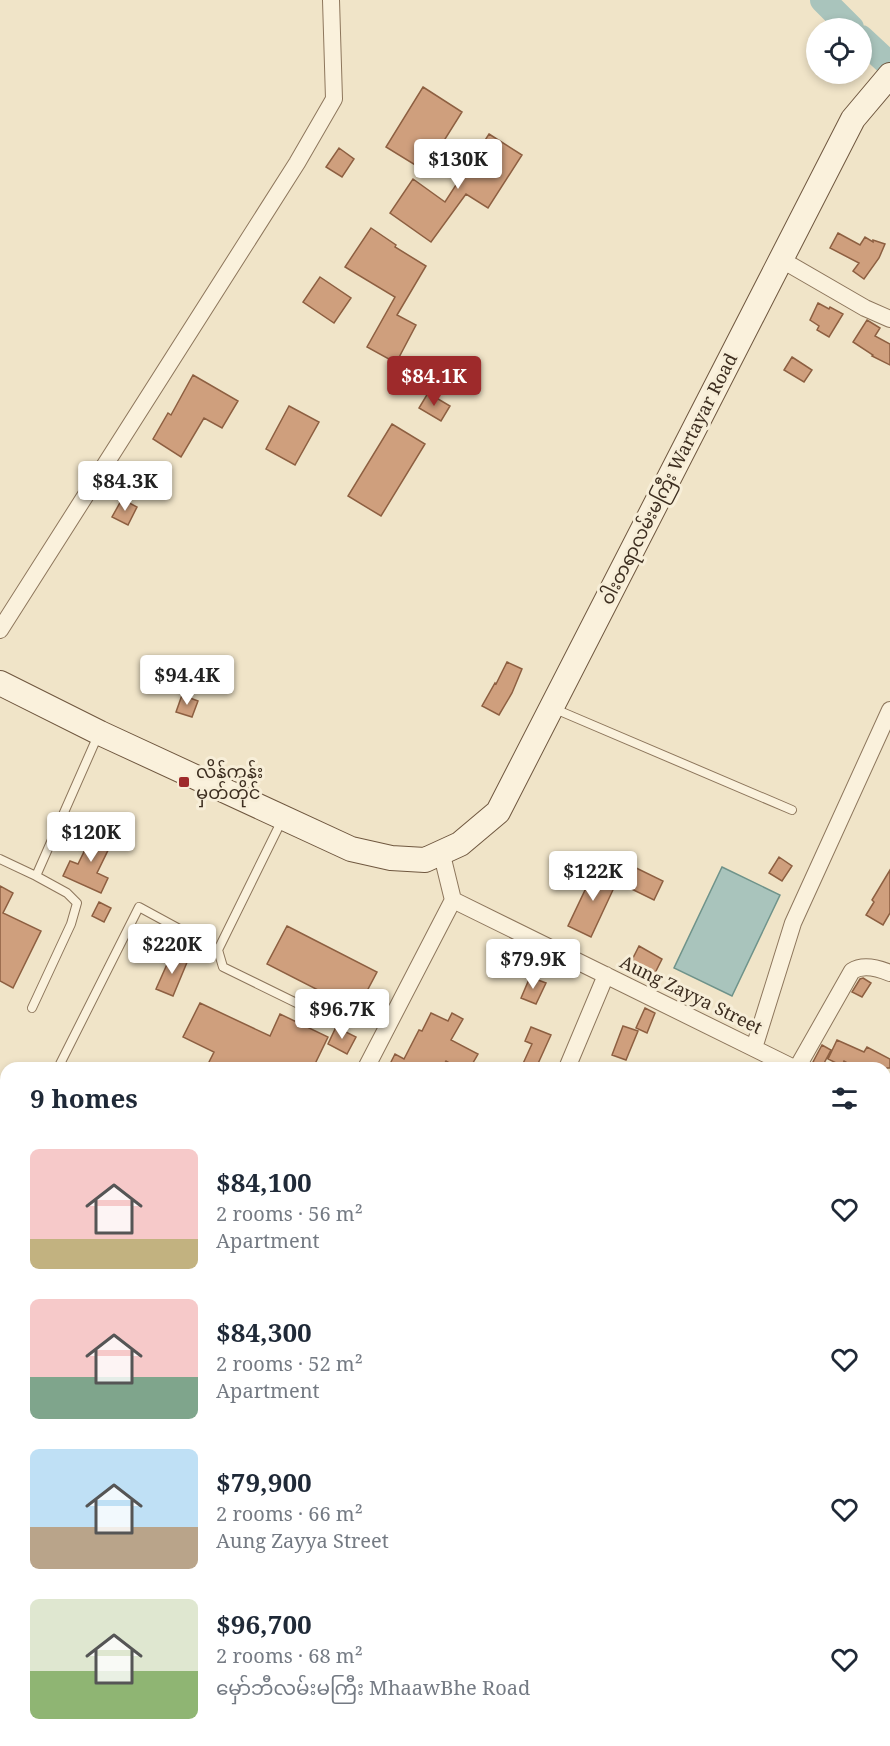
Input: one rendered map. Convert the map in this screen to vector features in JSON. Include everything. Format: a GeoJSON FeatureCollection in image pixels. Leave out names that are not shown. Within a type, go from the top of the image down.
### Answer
{"type":"FeatureCollection","features":[{"type":"Feature","properties":{"kind":"street"},"geometry":{"type":"LineString","coordinates":[[0,630],[297,163],[334,99],[331,0]]}},
{"type":"Feature","properties":{"kind":"street","name":"ဝါးတရာလမ်းမကြီး Wartayar Road"},"geometry":{"type":"LineString","coordinates":[[433,855],[460,844],[498,812],[853,119],[890,75]]}},
{"type":"Feature","properties":{"kind":"street"},"geometry":{"type":"LineString","coordinates":[[782,260],[866,308],[890,319]]}},
{"type":"Feature","properties":{"kind":"street"},"geometry":{"type":"LineString","coordinates":[[0,684],[100,733],[351,849],[391,858],[433,855],[453,900],[369,1062]]}},
{"type":"Feature","properties":{"kind":"street"},"geometry":{"type":"LineString","coordinates":[[754,1048],[793,923],[890,710]]}},
{"type":"Feature","properties":{"kind":"street","name":"Aung Zayya Street"},"geometry":{"type":"LineString","coordinates":[[453,900],[783,1062]]}},
{"type":"Feature","properties":{"kind":"street"},"geometry":{"type":"LineString","coordinates":[[799,1062],[852,971],[859,967],[881,969],[890,973]]}},
{"type":"Feature","properties":{"kind":"street"},"geometry":{"type":"LineString","coordinates":[[570,1062],[606,975]]}},
{"type":"Feature","properties":{"kind":"lane"},"geometry":{"type":"LineString","coordinates":[[552,708],[792,810]]}},
{"type":"Feature","properties":{"kind":"lane"},"geometry":{"type":"LineString","coordinates":[[36,876],[100,733]]}},
{"type":"Feature","properties":{"kind":"lane"},"geometry":{"type":"LineString","coordinates":[[284,817],[218,950],[223,967],[321,1015]]}},
{"type":"Feature","properties":{"kind":"lane"},"geometry":{"type":"LineString","coordinates":[[0,860],[68,893],[77,903],[71,924],[32,1008]]}},
{"type":"Feature","properties":{"kind":"lane"},"geometry":{"type":"LineString","coordinates":[[61,1062],[139,907],[218,950]]}},
{"type":"Feature","properties":{"kind":"water"},"geometry":{"type":"Polygon","coordinates":[[[722,867],[780,895],[732,996],[674,968],[722,867]]]}},
{"type":"Feature","properties":{"kind":"building"},"geometry":{"type":"Polygon","coordinates":[[[423,87],[462,112],[425,171],[386,147],[423,87]]]}},
{"type":"Feature","properties":{"kind":"building"},"geometry":{"type":"Polygon","coordinates":[[[489,134],[522,155],[488,208],[466,194],[431,242],[390,213],[413,179],[445,202],[489,134]]]}},
{"type":"Feature","properties":{"kind":"building"},"geometry":{"type":"Polygon","coordinates":[[[339,148],[354,159],[342,177],[326,167],[339,148]]]}},
{"type":"Feature","properties":{"kind":"building"},"geometry":{"type":"Polygon","coordinates":[[[371,228],[396,245],[395,247],[426,266],[397,315],[416,325],[396,363],[367,347],[395,297],[345,267],[371,228]]]}},
{"type":"Feature","properties":{"kind":"building"},"geometry":{"type":"Polygon","coordinates":[[[838,233],[860,245],[865,237],[873,242],[873,240],[885,244],[879,258],[864,279],[853,271],[859,263],[830,248],[838,233]]]}},
{"type":"Feature","properties":{"kind":"building"},"geometry":{"type":"Polygon","coordinates":[[[320,277],[351,298],[334,323],[303,302],[320,277]]]}},
{"type":"Feature","properties":{"kind":"building"},"geometry":{"type":"Polygon","coordinates":[[[818,303],[843,314],[829,337],[817,330],[819,326],[810,320],[818,303]]]}},
{"type":"Feature","properties":{"kind":"building"},"geometry":{"type":"Polygon","coordinates":[[[867,320],[880,328],[875,336],[890,344],[890,365],[872,356],[853,342],[867,320]]]}},
{"type":"Feature","properties":{"kind":"building"},"geometry":{"type":"Polygon","coordinates":[[[792,357],[812,370],[804,382],[784,370],[792,357]]]}},
{"type":"Feature","properties":{"kind":"building"},"geometry":{"type":"Polygon","coordinates":[[[193,375],[238,401],[222,428],[204,418],[181,457],[153,439],[168,413],[171,415],[193,375]]]}},
{"type":"Feature","properties":{"kind":"building"},"geometry":{"type":"Polygon","coordinates":[[[428,393],[450,406],[441,421],[419,408],[428,393]]]}},
{"type":"Feature","properties":{"kind":"building"},"geometry":{"type":"Polygon","coordinates":[[[289,406],[319,422],[295,465],[266,449],[289,406]]]}},
{"type":"Feature","properties":{"kind":"building"},"geometry":{"type":"Polygon","coordinates":[[[392,424],[425,444],[381,516],[348,496],[392,424]]]}},
{"type":"Feature","properties":{"kind":"building"},"geometry":{"type":"Polygon","coordinates":[[[122,499],[137,507],[128,525],[112,517],[122,499]]]}},
{"type":"Feature","properties":{"kind":"building"},"geometry":{"type":"Polygon","coordinates":[[[507,662],[522,669],[499,715],[482,706],[507,662]]]}},
{"type":"Feature","properties":{"kind":"building"},"geometry":{"type":"Polygon","coordinates":[[[182,695],[198,701],[192,717],[176,712],[182,695]]]}},
{"type":"Feature","properties":{"kind":"building"},"geometry":{"type":"Polygon","coordinates":[[[95,829],[114,838],[97,873],[108,878],[101,893],[63,876],[70,861],[78,864],[95,829]]]}},
{"type":"Feature","properties":{"kind":"building"},"geometry":{"type":"Polygon","coordinates":[[[779,857],[792,866],[782,881],[769,873],[779,857]]]}},
{"type":"Feature","properties":{"kind":"building"},"geometry":{"type":"Polygon","coordinates":[[[628,864],[663,881],[654,900],[619,883],[628,864]]]}},
{"type":"Feature","properties":{"kind":"building"},"geometry":{"type":"Polygon","coordinates":[[[596,867],[619,877],[591,937],[568,926],[596,867]]]}},
{"type":"Feature","properties":{"kind":"building"},"geometry":{"type":"Polygon","coordinates":[[[890,870],[890,913],[883,925],[866,915],[890,870]]]}},
{"type":"Feature","properties":{"kind":"building"},"geometry":{"type":"Polygon","coordinates":[[[0,886],[13,893],[3,913],[41,931],[13,988],[0,981],[0,886]]]}},
{"type":"Feature","properties":{"kind":"building"},"geometry":{"type":"Polygon","coordinates":[[[99,902],[111,908],[104,922],[92,916],[99,902]]]}},
{"type":"Feature","properties":{"kind":"building"},"geometry":{"type":"Polygon","coordinates":[[[287,926],[377,972],[357,1010],[267,964],[287,926]]]}},
{"type":"Feature","properties":{"kind":"building"},"geometry":{"type":"Polygon","coordinates":[[[639,946],[662,959],[655,973],[632,960],[639,946]]]}},
{"type":"Feature","properties":{"kind":"building"},"geometry":{"type":"Polygon","coordinates":[[[172,953],[188,960],[173,996],[156,989],[172,953]]]}},
{"type":"Feature","properties":{"kind":"building"},"geometry":{"type":"Polygon","coordinates":[[[530,977],[546,983],[536,1004],[521,998],[530,977]]]}},
{"type":"Feature","properties":{"kind":"building"},"geometry":{"type":"Polygon","coordinates":[[[863,978],[871,983],[862,997],[852,992],[863,978]]]}},
{"type":"Feature","properties":{"kind":"building"},"geometry":{"type":"Polygon","coordinates":[[[200,1003],[270,1036],[280,1014],[328,1037],[316,1062],[209,1062],[214,1052],[183,1037],[200,1003]]]}},
{"type":"Feature","properties":{"kind":"building"},"geometry":{"type":"Polygon","coordinates":[[[645,1008],[655,1013],[647,1033],[636,1028],[645,1008]]]}},
{"type":"Feature","properties":{"kind":"building"},"geometry":{"type":"Polygon","coordinates":[[[431,1013],[448,1021],[452,1013],[463,1019],[451,1040],[478,1054],[473,1062],[391,1062],[395,1054],[404,1059],[419,1030],[422,1031],[431,1013]]]}},
{"type":"Feature","properties":{"kind":"building"},"geometry":{"type":"Polygon","coordinates":[[[623,1026],[638,1031],[626,1060],[612,1055],[623,1026]]]}},
{"type":"Feature","properties":{"kind":"building"},"geometry":{"type":"Polygon","coordinates":[[[336,1027],[356,1037],[347,1054],[328,1044],[336,1027]]]}},
{"type":"Feature","properties":{"kind":"building"},"geometry":{"type":"Polygon","coordinates":[[[531,1027],[551,1035],[539,1062],[524,1062],[532,1044],[525,1041],[531,1027]]]}},
{"type":"Feature","properties":{"kind":"building"},"geometry":{"type":"Polygon","coordinates":[[[837,1040],[864,1052],[867,1047],[890,1059],[890,1062],[834,1062],[828,1059],[837,1040]]]}},
{"type":"Feature","properties":{"kind":"building"},"geometry":{"type":"Polygon","coordinates":[[[822,1045],[831,1050],[825,1062],[813,1062],[822,1045]]]}},
{"type":"Feature","properties":{"kind":"waterway"},"geometry":{"type":"LineString","coordinates":[[823,0],[841,18]]}},
{"type":"Feature","properties":{"kind":"waterway"},"geometry":{"type":"LineString","coordinates":[[872,48],[890,65]]}},
{"type":"Feature","properties":{"kind":"place","name":"လိန်ကုန်း မှတ်တိုင်"},"geometry":{"type":"Point","coordinates":[184,782]}}]}
